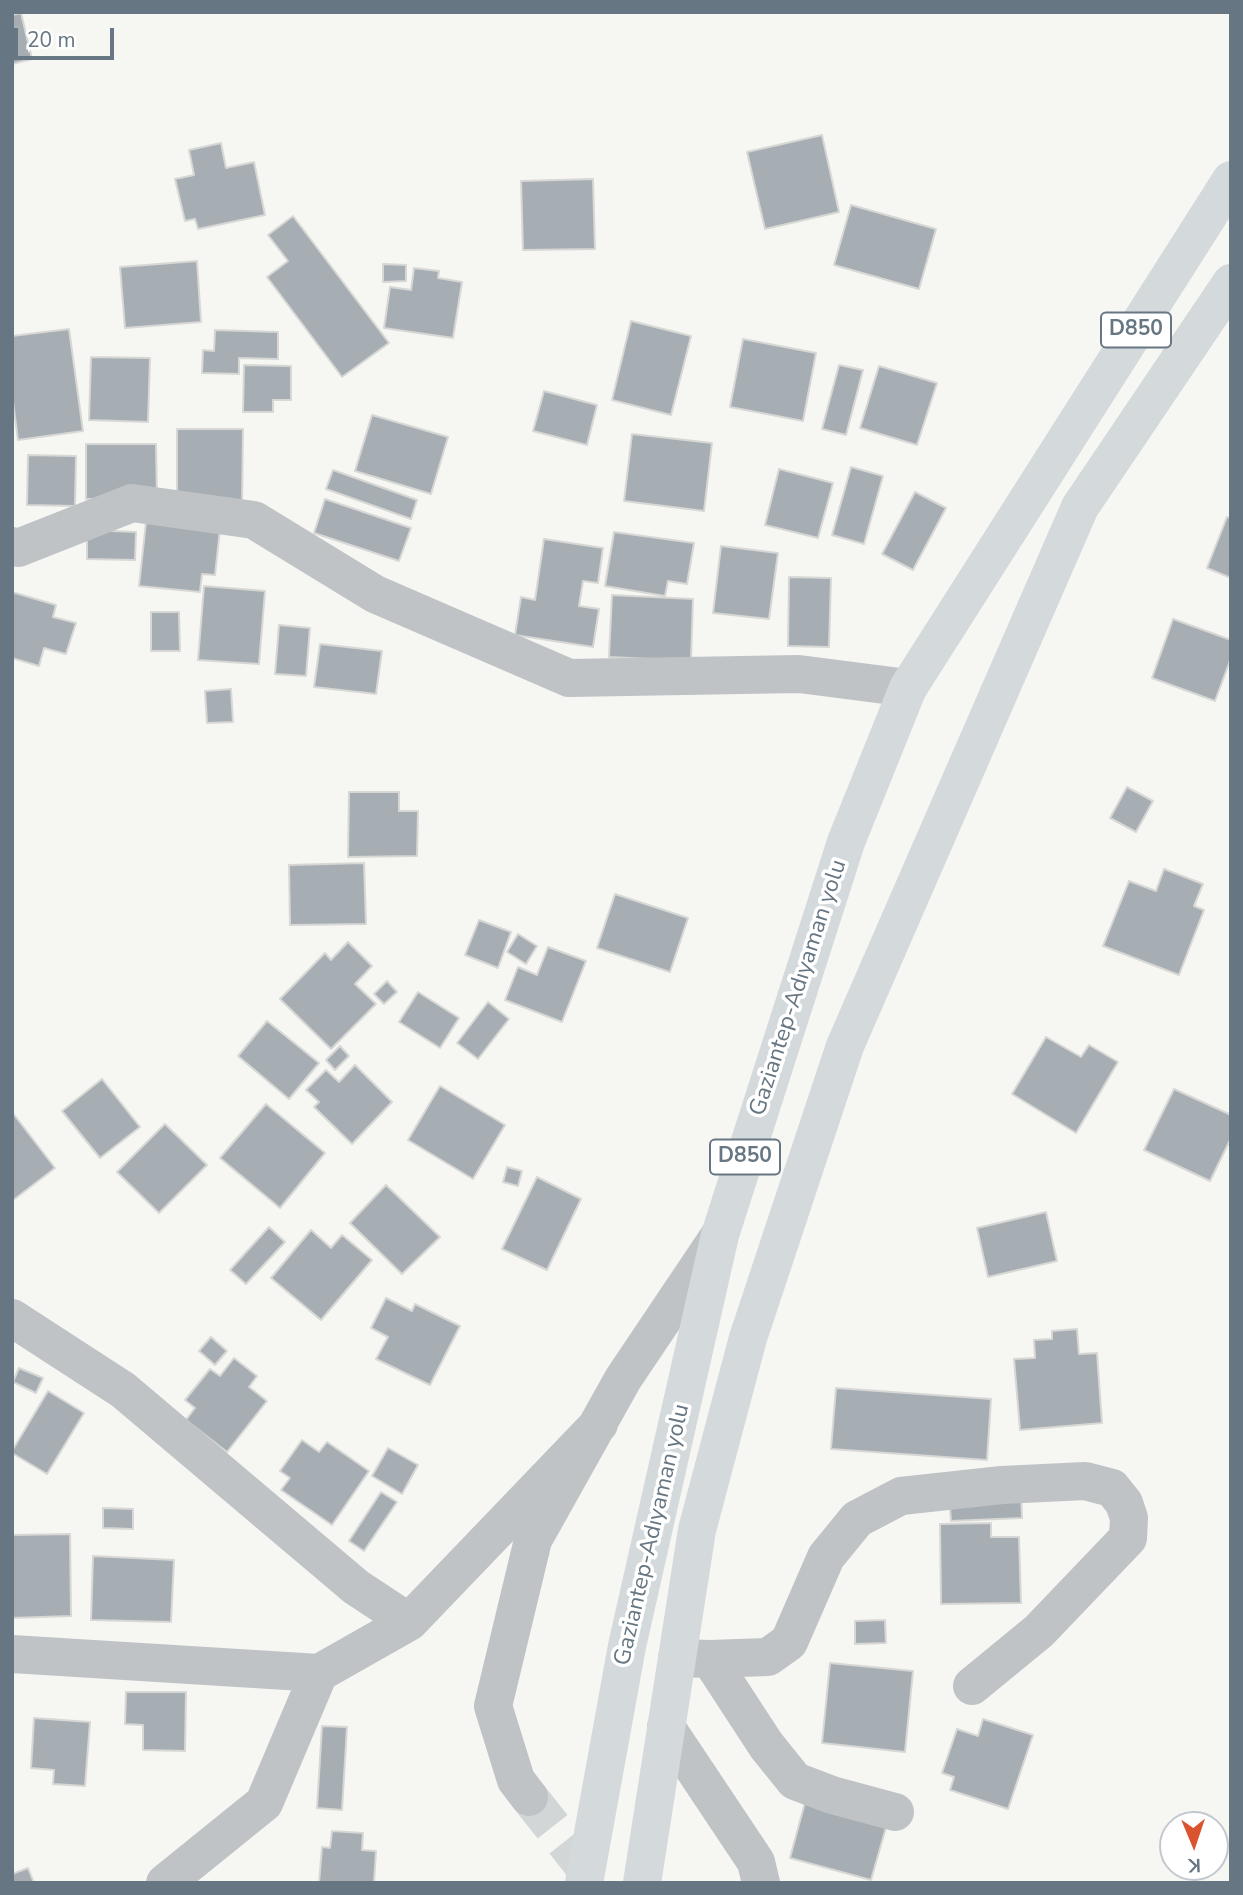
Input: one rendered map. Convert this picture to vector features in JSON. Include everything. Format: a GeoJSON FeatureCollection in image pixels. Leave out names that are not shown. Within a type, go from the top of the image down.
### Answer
{"type":"FeatureCollection","features":[{"type":"Feature","properties":{"kind":"highway","name":"Gaziantep-Adıyaman yolu"},"geometry":{"type":"LineString","coordinates":[[584,1883],[627,1646],[720,1235],[846,842],[908,688],[1231,180]]}},
{"type":"Feature","properties":{"kind":"highway","name":"Gaziantep-Adıyaman yolu"},"geometry":{"type":"LineString","coordinates":[[642,1883],[666,1727],[694,1659],[697,1530],[748,1338],[845,1046],[1080,507],[1231,283]]}},
{"type":"Feature","properties":{"kind":"street"},"geometry":{"type":"LineString","coordinates":[[14,551],[132,503],[254,520],[375,594],[569,678],[799,674],[908,688]]}},
{"type":"Feature","properties":{"kind":"street"},"geometry":{"type":"LineString","coordinates":[[529,1797],[516,1780],[493,1706],[533,1540],[623,1379],[720,1235]]}},
{"type":"Feature","properties":{"kind":"street"},"geometry":{"type":"LineString","coordinates":[[12,1318],[123,1390],[356,1587],[409,1622]]}},
{"type":"Feature","properties":{"kind":"street"},"geometry":{"type":"LineString","coordinates":[[12,1654],[319,1673],[409,1622],[599,1424]]}},
{"type":"Feature","properties":{"kind":"street"},"geometry":{"type":"LineString","coordinates":[[694,1659],[768,1657],[789,1642],[826,1557],[857,1519],[901,1496],[1003,1485],[1084,1481],[1112,1489],[1124,1503],[1129,1518],[1128,1538],[1039,1631],[972,1686]]}},
{"type":"Feature","properties":{"kind":"street"},"geometry":{"type":"LineString","coordinates":[[694,1659],[795,1780],[832,1795],[895,1812]]}},
{"type":"Feature","properties":{"kind":"street"},"geometry":{"type":"LineString","coordinates":[[165,1883],[264,1803],[319,1673]]}},
{"type":"Feature","properties":{"kind":"street"},"geometry":{"type":"LineString","coordinates":[[666,1727],[756,1862],[761,1883]]}},
{"type":"Feature","properties":{"kind":"building"},"geometry":{"type":"Polygon","coordinates":[[[21,13],[32,59],[12,64],[12,15],[21,13]]]}},
{"type":"Feature","properties":{"kind":"building"},"geometry":{"type":"Polygon","coordinates":[[[822,135],[839,212],[765,229],[747,152],[822,135]]]}},
{"type":"Feature","properties":{"kind":"building"},"geometry":{"type":"Polygon","coordinates":[[[221,143],[226,168],[254,162],[265,215],[198,229],[195,219],[185,221],[175,179],[194,175],[189,150],[221,143]]]}},
{"type":"Feature","properties":{"kind":"building"},"geometry":{"type":"Polygon","coordinates":[[[593,179],[595,249],[523,250],[521,181],[593,179]]]}},
{"type":"Feature","properties":{"kind":"building"},"geometry":{"type":"Polygon","coordinates":[[[851,205],[936,229],[919,289],[834,265],[851,205]]]}},
{"type":"Feature","properties":{"kind":"building"},"geometry":{"type":"Polygon","coordinates":[[[293,216],[389,343],[342,377],[267,277],[288,261],[268,235],[293,216]]]}},
{"type":"Feature","properties":{"kind":"building"},"geometry":{"type":"Polygon","coordinates":[[[197,261],[201,322],[125,328],[120,267],[197,261]]]}},
{"type":"Feature","properties":{"kind":"building"},"geometry":{"type":"Polygon","coordinates":[[[383,264],[406,265],[406,281],[383,282],[383,264]]]}},
{"type":"Feature","properties":{"kind":"building"},"geometry":{"type":"Polygon","coordinates":[[[414,268],[439,271],[438,278],[462,282],[453,338],[384,328],[390,287],[411,290],[414,268]]]}},
{"type":"Feature","properties":{"kind":"building"},"geometry":{"type":"Polygon","coordinates":[[[631,321],[691,336],[671,415],[612,400],[631,321]]]}},
{"type":"Feature","properties":{"kind":"building"},"geometry":{"type":"Polygon","coordinates":[[[69,329],[83,431],[18,440],[12,394],[12,336],[69,329]]]}},
{"type":"Feature","properties":{"kind":"building"},"geometry":{"type":"Polygon","coordinates":[[[215,330],[278,332],[278,359],[239,358],[239,374],[202,373],[203,350],[214,351],[215,330]]]}},
{"type":"Feature","properties":{"kind":"building"},"geometry":{"type":"Polygon","coordinates":[[[743,339],[816,353],[803,421],[730,407],[743,339]]]}},
{"type":"Feature","properties":{"kind":"building"},"geometry":{"type":"Polygon","coordinates":[[[91,357],[150,358],[148,422],[89,420],[91,357]]]}},
{"type":"Feature","properties":{"kind":"building"},"geometry":{"type":"Polygon","coordinates":[[[244,365],[291,366],[291,400],[273,400],[273,412],[243,412],[244,365]]]}},
{"type":"Feature","properties":{"kind":"building"},"geometry":{"type":"Polygon","coordinates":[[[839,365],[863,370],[846,435],[822,429],[839,365]]]}},
{"type":"Feature","properties":{"kind":"building"},"geometry":{"type":"Polygon","coordinates":[[[879,366],[937,383],[917,445],[860,428],[879,366]]]}},
{"type":"Feature","properties":{"kind":"building"},"geometry":{"type":"Polygon","coordinates":[[[544,391],[597,405],[587,445],[533,431],[544,391]]]}},
{"type":"Feature","properties":{"kind":"building"},"geometry":{"type":"Polygon","coordinates":[[[372,415],[448,437],[431,494],[355,471],[372,415]]]}},
{"type":"Feature","properties":{"kind":"building"},"geometry":{"type":"Polygon","coordinates":[[[177,429],[243,429],[242,507],[177,507],[177,429]]]}},
{"type":"Feature","properties":{"kind":"building"},"geometry":{"type":"Polygon","coordinates":[[[632,434],[712,443],[704,511],[624,501],[632,434]]]}},
{"type":"Feature","properties":{"kind":"building"},"geometry":{"type":"Polygon","coordinates":[[[86,444],[156,444],[157,498],[86,499],[86,444]]]}},
{"type":"Feature","properties":{"kind":"building"},"geometry":{"type":"Polygon","coordinates":[[[28,455],[76,456],[75,506],[27,505],[28,455]]]}},
{"type":"Feature","properties":{"kind":"building"},"geometry":{"type":"Polygon","coordinates":[[[851,467],[883,476],[864,544],[832,535],[851,467]]]}},
{"type":"Feature","properties":{"kind":"building"},"geometry":{"type":"Polygon","coordinates":[[[779,469],[833,483],[818,538],[765,525],[779,469]]]}},
{"type":"Feature","properties":{"kind":"building"},"geometry":{"type":"Polygon","coordinates":[[[333,470],[417,500],[411,519],[326,489],[333,470]]]}},
{"type":"Feature","properties":{"kind":"building"},"geometry":{"type":"Polygon","coordinates":[[[915,492],[946,508],[913,570],[882,554],[915,492]]]}},
{"type":"Feature","properties":{"kind":"building"},"geometry":{"type":"Polygon","coordinates":[[[325,499],[411,528],[399,561],[314,533],[325,499]]]}},
{"type":"Feature","properties":{"kind":"building"},"geometry":{"type":"Polygon","coordinates":[[[147,513],[221,520],[215,575],[202,574],[200,592],[139,586],[147,513]]]}},
{"type":"Feature","properties":{"kind":"building"},"geometry":{"type":"Polygon","coordinates":[[[1227,517],[1231,518],[1231,578],[1207,568],[1227,517]]]}},
{"type":"Feature","properties":{"kind":"building"},"geometry":{"type":"Polygon","coordinates":[[[87,530],[136,532],[135,560],[87,559],[87,530]]]}},
{"type":"Feature","properties":{"kind":"building"},"geometry":{"type":"Polygon","coordinates":[[[614,532],[694,543],[687,584],[668,581],[665,596],[605,586],[614,532]]]}},
{"type":"Feature","properties":{"kind":"building"},"geometry":{"type":"Polygon","coordinates":[[[544,539],[603,548],[598,583],[583,581],[579,606],[599,609],[593,647],[515,635],[521,597],[535,600],[544,539]]]}},
{"type":"Feature","properties":{"kind":"building"},"geometry":{"type":"Polygon","coordinates":[[[721,546],[778,553],[769,619],[713,613],[721,546]]]}},
{"type":"Feature","properties":{"kind":"building"},"geometry":{"type":"Polygon","coordinates":[[[789,577],[831,578],[829,647],[788,646],[789,577]]]}},
{"type":"Feature","properties":{"kind":"building"},"geometry":{"type":"Polygon","coordinates":[[[204,586],[265,591],[259,664],[198,660],[204,586]]]}},
{"type":"Feature","properties":{"kind":"building"},"geometry":{"type":"Polygon","coordinates":[[[12,592],[56,605],[53,617],[76,623],[66,654],[44,648],[39,666],[12,658],[12,592]]]}},
{"type":"Feature","properties":{"kind":"building"},"geometry":{"type":"Polygon","coordinates":[[[612,595],[693,599],[691,661],[609,657],[612,595]]]}},
{"type":"Feature","properties":{"kind":"building"},"geometry":{"type":"Polygon","coordinates":[[[151,612],[179,612],[180,651],[151,651],[151,612]]]}},
{"type":"Feature","properties":{"kind":"building"},"geometry":{"type":"Polygon","coordinates":[[[1173,619],[1231,640],[1231,658],[1215,701],[1152,678],[1173,619]]]}},
{"type":"Feature","properties":{"kind":"building"},"geometry":{"type":"Polygon","coordinates":[[[279,625],[310,628],[306,676],[275,674],[279,625]]]}},
{"type":"Feature","properties":{"kind":"building"},"geometry":{"type":"Polygon","coordinates":[[[320,644],[382,651],[376,694],[314,687],[320,644]]]}},
{"type":"Feature","properties":{"kind":"building"},"geometry":{"type":"Polygon","coordinates":[[[231,689],[233,722],[207,723],[205,691],[231,689]]]}},
{"type":"Feature","properties":{"kind":"building"},"geometry":{"type":"Polygon","coordinates":[[[1127,787],[1153,801],[1136,832],[1110,818],[1127,787]]]}},
{"type":"Feature","properties":{"kind":"building"},"geometry":{"type":"Polygon","coordinates":[[[349,792],[399,792],[399,811],[418,811],[417,856],[348,857],[349,792]]]}},
{"type":"Feature","properties":{"kind":"building"},"geometry":{"type":"Polygon","coordinates":[[[364,863],[366,924],[290,925],[289,865],[364,863]]]}},
{"type":"Feature","properties":{"kind":"building"},"geometry":{"type":"Polygon","coordinates":[[[1164,869],[1203,884],[1194,906],[1204,910],[1179,975],[1103,946],[1129,881],[1156,891],[1164,869]]]}},
{"type":"Feature","properties":{"kind":"building"},"geometry":{"type":"Polygon","coordinates":[[[615,894],[688,918],[670,972],[597,948],[615,894]]]}},
{"type":"Feature","properties":{"kind":"building"},"geometry":{"type":"Polygon","coordinates":[[[479,920],[511,932],[498,968],[465,955],[479,920]]]}},
{"type":"Feature","properties":{"kind":"building"},"geometry":{"type":"Polygon","coordinates":[[[518,934],[537,946],[526,964],[507,952],[518,934]]]}},
{"type":"Feature","properties":{"kind":"building"},"geometry":{"type":"Polygon","coordinates":[[[348,942],[372,966],[355,984],[376,1004],[331,1049],[280,999],[325,953],[331,960],[348,942]]]}},
{"type":"Feature","properties":{"kind":"building"},"geometry":{"type":"Polygon","coordinates":[[[548,947],[586,961],[562,1022],[505,1000],[518,967],[537,975],[548,947]]]}},
{"type":"Feature","properties":{"kind":"building"},"geometry":{"type":"Polygon","coordinates":[[[387,981],[397,992],[384,1004],[374,994],[387,981]]]}},
{"type":"Feature","properties":{"kind":"building"},"geometry":{"type":"Polygon","coordinates":[[[418,992],[459,1018],[440,1048],[399,1022],[418,992]]]}},
{"type":"Feature","properties":{"kind":"building"},"geometry":{"type":"Polygon","coordinates":[[[488,1002],[509,1019],[478,1059],[457,1043],[488,1002]]]}},
{"type":"Feature","properties":{"kind":"building"},"geometry":{"type":"Polygon","coordinates":[[[267,1021],[319,1063],[289,1099],[238,1056],[267,1021]]]}},
{"type":"Feature","properties":{"kind":"building"},"geometry":{"type":"Polygon","coordinates":[[[1046,1037],[1081,1057],[1089,1045],[1118,1062],[1076,1133],[1012,1094],[1046,1037]]]}},
{"type":"Feature","properties":{"kind":"building"},"geometry":{"type":"Polygon","coordinates":[[[340,1046],[349,1056],[335,1070],[326,1060],[340,1046]]]}},
{"type":"Feature","properties":{"kind":"building"},"geometry":{"type":"Polygon","coordinates":[[[355,1065],[392,1102],[352,1144],[314,1107],[319,1102],[306,1090],[326,1070],[339,1082],[355,1065]]]}},
{"type":"Feature","properties":{"kind":"building"},"geometry":{"type":"Polygon","coordinates":[[[102,1079],[140,1127],[100,1158],[62,1111],[102,1079]]]}},
{"type":"Feature","properties":{"kind":"building"},"geometry":{"type":"Polygon","coordinates":[[[440,1086],[505,1125],[473,1179],[408,1140],[440,1086]]]}},
{"type":"Feature","properties":{"kind":"building"},"geometry":{"type":"Polygon","coordinates":[[[1174,1089],[1231,1115],[1231,1138],[1210,1181],[1144,1150],[1174,1089]]]}},
{"type":"Feature","properties":{"kind":"building"},"geometry":{"type":"Polygon","coordinates":[[[266,1104],[325,1153],[280,1208],[220,1158],[266,1104]]]}},
{"type":"Feature","properties":{"kind":"building"},"geometry":{"type":"Polygon","coordinates":[[[12,1112],[55,1168],[12,1201],[12,1112]]]}},
{"type":"Feature","properties":{"kind":"building"},"geometry":{"type":"Polygon","coordinates":[[[165,1124],[207,1165],[159,1213],[117,1172],[165,1124]]]}},
{"type":"Feature","properties":{"kind":"building"},"geometry":{"type":"Polygon","coordinates":[[[507,1167],[522,1171],[518,1186],[503,1182],[507,1167]]]}},
{"type":"Feature","properties":{"kind":"building"},"geometry":{"type":"Polygon","coordinates":[[[537,1177],[581,1199],[547,1270],[502,1249],[537,1177]]]}},
{"type":"Feature","properties":{"kind":"building"},"geometry":{"type":"Polygon","coordinates":[[[386,1185],[440,1237],[402,1274],[350,1223],[386,1185]]]}},
{"type":"Feature","properties":{"kind":"building"},"geometry":{"type":"Polygon","coordinates":[[[1046,1212],[1057,1261],[988,1277],[977,1228],[1046,1212]]]}},
{"type":"Feature","properties":{"kind":"building"},"geometry":{"type":"Polygon","coordinates":[[[269,1227],[285,1242],[246,1284],[230,1270],[269,1227]]]}},
{"type":"Feature","properties":{"kind":"building"},"geometry":{"type":"Polygon","coordinates":[[[311,1230],[331,1248],[342,1235],[372,1260],[321,1320],[271,1278],[311,1230]]]}},
{"type":"Feature","properties":{"kind":"building"},"geometry":{"type":"Polygon","coordinates":[[[386,1298],[412,1311],[415,1304],[460,1326],[430,1385],[376,1359],[388,1337],[371,1328],[386,1298]]]}},
{"type":"Feature","properties":{"kind":"building"},"geometry":{"type":"Polygon","coordinates":[[[1077,1329],[1079,1354],[1097,1353],[1102,1423],[1020,1430],[1014,1359],[1035,1358],[1034,1340],[1052,1339],[1052,1331],[1077,1329]]]}},
{"type":"Feature","properties":{"kind":"building"},"geometry":{"type":"Polygon","coordinates":[[[211,1337],[227,1351],[215,1365],[199,1351],[211,1337]]]}},
{"type":"Feature","properties":{"kind":"building"},"geometry":{"type":"Polygon","coordinates":[[[234,1358],[257,1376],[249,1387],[267,1401],[227,1452],[186,1420],[195,1408],[185,1400],[210,1369],[220,1376],[234,1358]]]}},
{"type":"Feature","properties":{"kind":"building"},"geometry":{"type":"Polygon","coordinates":[[[19,1368],[43,1378],[36,1393],[13,1382],[19,1368]]]}},
{"type":"Feature","properties":{"kind":"building"},"geometry":{"type":"Polygon","coordinates":[[[836,1388],[991,1399],[987,1460],[831,1449],[836,1388]]]}},
{"type":"Feature","properties":{"kind":"building"},"geometry":{"type":"Polygon","coordinates":[[[48,1391],[84,1413],[47,1474],[12,1451],[48,1391]]]}},
{"type":"Feature","properties":{"kind":"building"},"geometry":{"type":"Polygon","coordinates":[[[302,1440],[319,1452],[327,1442],[369,1471],[332,1525],[281,1490],[290,1478],[280,1471],[302,1440]]]}},
{"type":"Feature","properties":{"kind":"building"},"geometry":{"type":"Polygon","coordinates":[[[388,1448],[418,1465],[402,1494],[372,1476],[388,1448]]]}},
{"type":"Feature","properties":{"kind":"building"},"geometry":{"type":"Polygon","coordinates":[[[381,1492],[397,1502],[364,1551],[349,1541],[381,1492]]]}},
{"type":"Feature","properties":{"kind":"building"},"geometry":{"type":"Polygon","coordinates":[[[1021,1493],[1022,1518],[951,1521],[949,1496],[1021,1493]]]}},
{"type":"Feature","properties":{"kind":"building"},"geometry":{"type":"Polygon","coordinates":[[[103,1508],[133,1509],[133,1529],[103,1528],[103,1508]]]}},
{"type":"Feature","properties":{"kind":"building"},"geometry":{"type":"Polygon","coordinates":[[[991,1523],[991,1537],[1019,1537],[1021,1603],[941,1604],[940,1524],[991,1523]]]}},
{"type":"Feature","properties":{"kind":"building"},"geometry":{"type":"Polygon","coordinates":[[[70,1534],[71,1616],[12,1618],[12,1535],[70,1534]]]}},
{"type":"Feature","properties":{"kind":"building"},"geometry":{"type":"Polygon","coordinates":[[[93,1556],[174,1560],[171,1622],[91,1620],[93,1556]]]}},
{"type":"Feature","properties":{"kind":"building"},"geometry":{"type":"Polygon","coordinates":[[[885,1620],[886,1643],[855,1644],[855,1621],[885,1620]]]}},
{"type":"Feature","properties":{"kind":"building"},"geometry":{"type":"Polygon","coordinates":[[[830,1663],[913,1671],[905,1752],[822,1743],[830,1663]]]}},
{"type":"Feature","properties":{"kind":"building"},"geometry":{"type":"Polygon","coordinates":[[[126,1692],[186,1692],[185,1751],[143,1750],[143,1725],[125,1724],[126,1692]]]}},
{"type":"Feature","properties":{"kind":"building"},"geometry":{"type":"Polygon","coordinates":[[[34,1718],[90,1722],[85,1786],[53,1784],[54,1770],[31,1768],[34,1718]]]}},
{"type":"Feature","properties":{"kind":"building"},"geometry":{"type":"Polygon","coordinates":[[[983,1719],[1033,1735],[1008,1809],[950,1790],[954,1777],[942,1773],[957,1729],[978,1736],[983,1719]]]}},
{"type":"Feature","properties":{"kind":"building"},"geometry":{"type":"Polygon","coordinates":[[[322,1726],[347,1727],[342,1810],[317,1808],[322,1726]]]}},
{"type":"Feature","properties":{"kind":"building"},"geometry":{"type":"Polygon","coordinates":[[[807,1795],[889,1817],[871,1880],[790,1858],[807,1795]]]}},
{"type":"Feature","properties":{"kind":"building"},"geometry":{"type":"Polygon","coordinates":[[[332,1831],[363,1833],[362,1850],[376,1851],[374,1883],[319,1883],[322,1847],[330,1848],[332,1831]]]}},
{"type":"Feature","properties":{"kind":"building"},"geometry":{"type":"Polygon","coordinates":[[[28,1868],[34,1883],[12,1883],[12,1874],[28,1868]]]}},
{"type":"Feature","properties":{"kind":"tunnel"},"geometry":{"type":"LineString","coordinates":[[529,1797],[597,1883]]}}]}
